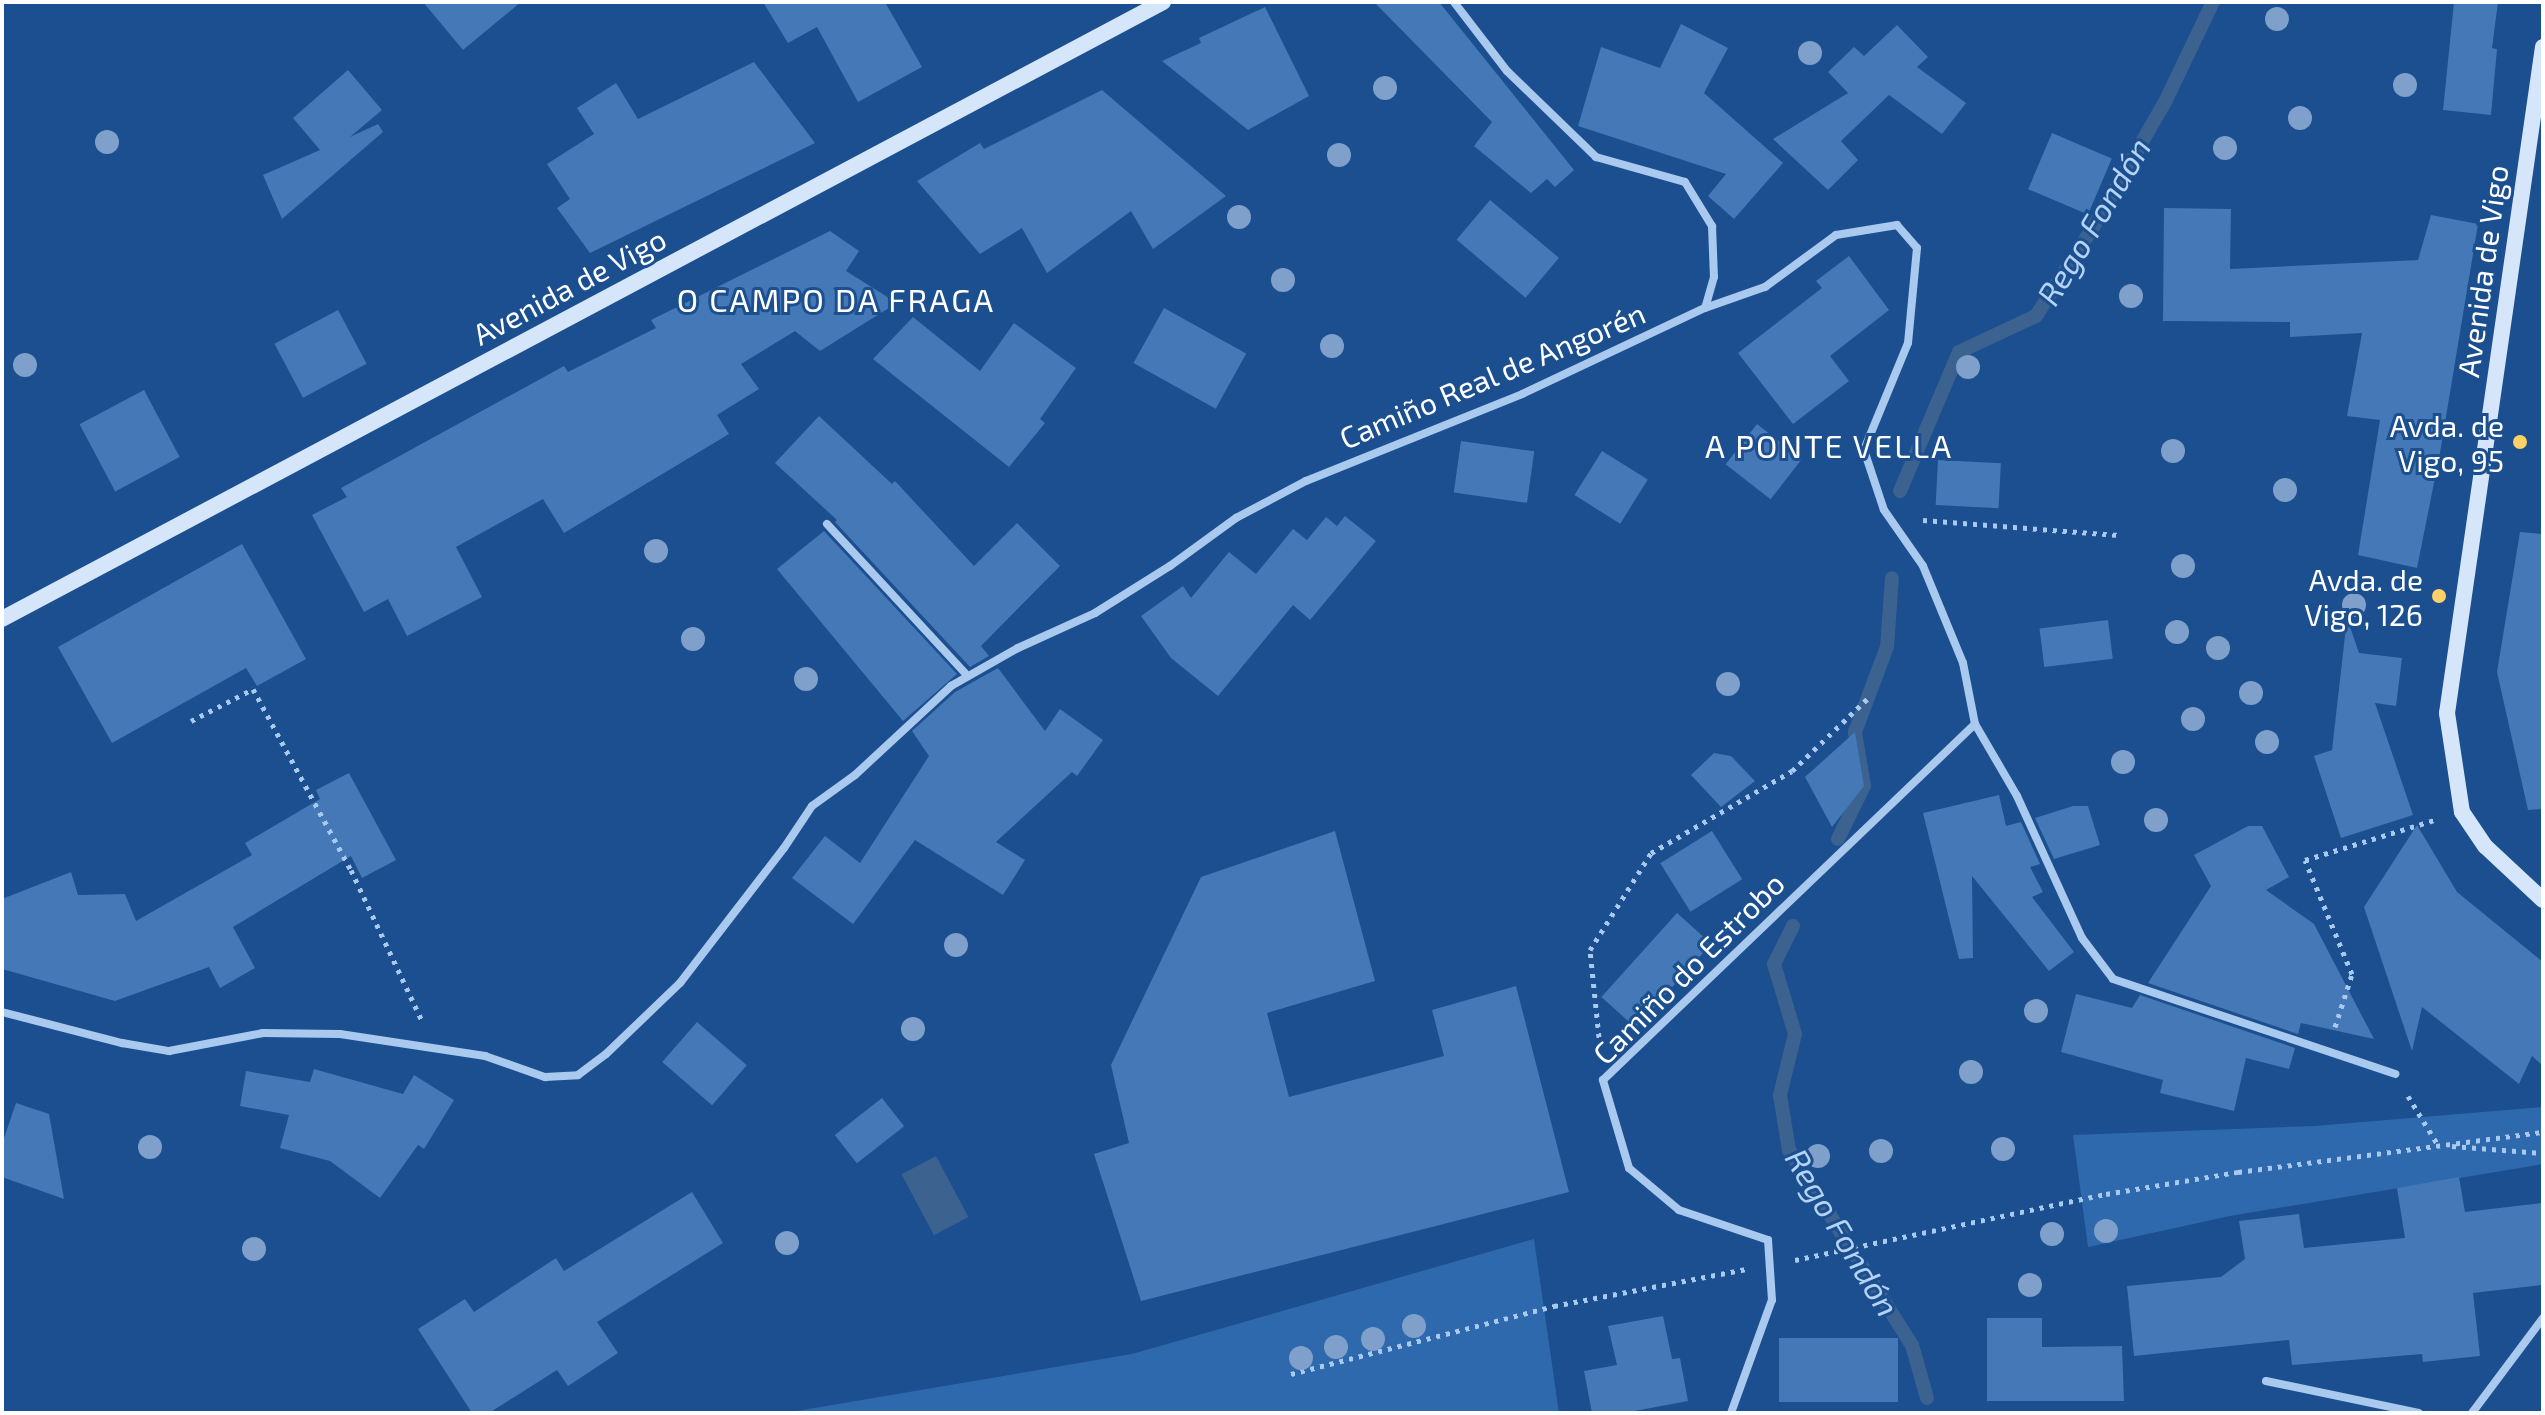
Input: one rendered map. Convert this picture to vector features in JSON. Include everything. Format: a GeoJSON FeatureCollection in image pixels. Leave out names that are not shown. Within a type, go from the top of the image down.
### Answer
{"type":"FeatureCollection","features":[{"type":"Feature","properties":{"kind":"main road","name":"Avenida de Vigo"},"geometry":{"type":"LineString","coordinates":[[2,619],[1163,2]]}},
{"type":"Feature","properties":{"kind":"main road","name":"Avenida de Vigo"},"geometry":{"type":"LineString","coordinates":[[2543,47],[2447,713],[2462,812],[2485,846],[2543,900]]}},
{"type":"Feature","properties":{"kind":"street"},"geometry":{"type":"LineString","coordinates":[[1454,2],[1507,71],[1596,157],[1685,182],[1712,226],[1714,277],[1705,308]]}},
{"type":"Feature","properties":{"kind":"street","name":"Camiño Real de Angorén"},"geometry":{"type":"LineString","coordinates":[[2,1012],[122,1043],[169,1051],[263,1033],[340,1034],[485,1056],[545,1077],[578,1075],[606,1054],[680,983],[784,848],[812,806],[855,775],[951,686],[1095,613],[1170,566],[1236,518],[1306,481],[1522,394],[1705,308],[1765,287],[1836,235],[1897,225],[1917,248],[1908,343],[1864,450],[1884,510],[1923,566],[1963,663],[1975,724],[2017,796],[2082,938],[2113,979],[2395,1074]]}},
{"type":"Feature","properties":{"kind":"street"},"geometry":{"type":"LineString","coordinates":[[827,524],[968,676]]}},
{"type":"Feature","properties":{"kind":"street","name":"Camiño do Estrobo"},"geometry":{"type":"LineString","coordinates":[[1731,1413],[1772,1300],[1768,1240],[1679,1210],[1629,1168],[1603,1080],[1975,724]]}},
{"type":"Feature","properties":{"kind":"street"},"geometry":{"type":"LineString","coordinates":[[2472,1413],[2543,1318]]}},
{"type":"Feature","properties":{"kind":"street"},"geometry":{"type":"LineString","coordinates":[[2266,1381],[2419,1413]]}},
{"type":"Feature","properties":{"kind":"path"},"geometry":{"type":"LineString","coordinates":[[1890,517],[2118,535]]}},
{"type":"Feature","properties":{"kind":"path"},"geometry":{"type":"LineString","coordinates":[[191,721],[253,689],[351,870],[435,1049]]}},
{"type":"Feature","properties":{"kind":"path"},"geometry":{"type":"LineString","coordinates":[[1603,1080],[1590,950],[1651,853],[1792,771],[1868,698]]}},
{"type":"Feature","properties":{"kind":"path"},"geometry":{"type":"LineString","coordinates":[[2328,1050],[2352,974],[2305,860],[2462,812]]}},
{"type":"Feature","properties":{"kind":"path"},"geometry":{"type":"LineString","coordinates":[[2395,1074],[2438,1145]]}},
{"type":"Feature","properties":{"kind":"path"},"geometry":{"type":"LineString","coordinates":[[1790,1261],[2106,1194],[2543,1132]]}},
{"type":"Feature","properties":{"kind":"path"},"geometry":{"type":"LineString","coordinates":[[2438,1145],[2543,1153]]}},
{"type":"Feature","properties":{"kind":"path"},"geometry":{"type":"LineString","coordinates":[[1291,1374],[1554,1306],[1758,1267]]}},
{"type":"Feature","properties":{"kind":"shaded area"},"geometry":{"type":"Polygon","coordinates":[[[2543,1107],[2543,1164],[2230,1216],[2088,1247],[2073,1135],[2314,1126],[2543,1107]]]}},
{"type":"Feature","properties":{"kind":"shaded area"},"geometry":{"type":"Polygon","coordinates":[[[936,1156],[968,1217],[934,1235],[902,1174],[936,1156]]]}},
{"type":"Feature","properties":{"kind":"shaded area"},"geometry":{"type":"Polygon","coordinates":[[[1534,1239],[1559,1413],[785,1413],[1132,1354],[1534,1239]]]}},
{"type":"Feature","properties":{"kind":"building"},"geometry":{"type":"Polygon","coordinates":[[[423,2],[521,2],[463,50],[423,2]]]}},
{"type":"Feature","properties":{"kind":"building"},"geometry":{"type":"Polygon","coordinates":[[[763,2],[885,2],[922,67],[858,102],[817,27],[788,43],[763,2]]]}},
{"type":"Feature","properties":{"kind":"building"},"geometry":{"type":"Polygon","coordinates":[[[1374,2],[1439,2],[1574,170],[1555,187],[1547,179],[1531,193],[1474,146],[1492,122],[1374,2]]]}},
{"type":"Feature","properties":{"kind":"building"},"geometry":{"type":"Polygon","coordinates":[[[2454,2],[2498,2],[2492,48],[2497,49],[2491,115],[2443,110],[2454,2]]]}},
{"type":"Feature","properties":{"kind":"building"},"geometry":{"type":"Polygon","coordinates":[[[1265,7],[1309,96],[1248,130],[1162,61],[1201,43],[1199,38],[1265,7]]]}},
{"type":"Feature","properties":{"kind":"building"},"geometry":{"type":"Polygon","coordinates":[[[1681,24],[1728,48],[1704,93],[1783,163],[1734,219],[1708,196],[1726,174],[1578,126],[1601,47],[1660,68],[1681,24]]]}},
{"type":"Feature","properties":{"kind":"building"},"geometry":{"type":"Polygon","coordinates":[[[1897,25],[1928,57],[1917,67],[1966,103],[1942,134],[1889,95],[1841,141],[1858,160],[1828,190],[1773,139],[1848,93],[1828,72],[1854,47],[1864,56],[1897,25]]]}},
{"type":"Feature","properties":{"kind":"building"},"geometry":{"type":"Polygon","coordinates":[[[754,62],[815,143],[590,253],[557,208],[570,199],[547,164],[594,134],[577,108],[616,83],[638,119],[754,62]]]}},
{"type":"Feature","properties":{"kind":"building"},"geometry":{"type":"Polygon","coordinates":[[[348,70],[382,110],[350,137],[378,124],[383,132],[282,219],[263,175],[320,150],[293,118],[348,70]]]}},
{"type":"Feature","properties":{"kind":"building"},"geometry":{"type":"Polygon","coordinates":[[[1102,90],[1226,196],[1153,249],[1131,211],[1047,273],[1022,228],[980,254],[917,181],[980,143],[984,149],[1102,90]]]}},
{"type":"Feature","properties":{"kind":"building"},"geometry":{"type":"Polygon","coordinates":[[[2052,133],[2112,158],[2088,215],[2028,189],[2052,133]]]}},
{"type":"Feature","properties":{"kind":"building"},"geometry":{"type":"Polygon","coordinates":[[[1490,200],[1559,258],[1526,298],[1457,240],[1490,200]]]}},
{"type":"Feature","properties":{"kind":"building"},"geometry":{"type":"Polygon","coordinates":[[[2164,208],[2231,209],[2230,269],[2418,260],[2431,215],[2478,224],[2440,453],[2417,568],[2358,555],[2380,420],[2347,416],[2362,333],[2290,337],[2290,322],[2163,321],[2164,208]]]}},
{"type":"Feature","properties":{"kind":"building"},"geometry":{"type":"Polygon","coordinates":[[[830,231],[859,251],[846,271],[897,303],[820,351],[795,331],[741,364],[759,389],[717,415],[729,434],[564,533],[543,499],[456,547],[482,597],[407,636],[388,599],[364,612],[312,515],[347,497],[341,488],[564,366],[568,372],[656,328],[651,320],[830,231]]]}},
{"type":"Feature","properties":{"kind":"building"},"geometry":{"type":"Polygon","coordinates":[[[1849,256],[1889,310],[1830,356],[1849,381],[1793,424],[1738,353],[1822,288],[1816,281],[1849,256]]]}},
{"type":"Feature","properties":{"kind":"building"},"geometry":{"type":"Polygon","coordinates":[[[1164,308],[1246,354],[1216,409],[1133,363],[1164,308]]]}},
{"type":"Feature","properties":{"kind":"building"},"geometry":{"type":"Polygon","coordinates":[[[338,310],[367,364],[303,398],[274,344],[338,310]]]}},
{"type":"Feature","properties":{"kind":"building"},"geometry":{"type":"Polygon","coordinates":[[[913,317],[980,371],[1014,323],[1076,368],[1040,419],[1045,423],[1009,467],[873,359],[913,317]]]}},
{"type":"Feature","properties":{"kind":"building"},"geometry":{"type":"Polygon","coordinates":[[[144,390],[180,457],[115,491],[80,424],[144,390]]]}},
{"type":"Feature","properties":{"kind":"building"},"geometry":{"type":"Polygon","coordinates":[[[819,416],[892,484],[895,481],[974,566],[1017,523],[1060,566],[981,646],[989,656],[970,667],[835,522],[837,520],[775,463],[819,416]]]}},
{"type":"Feature","properties":{"kind":"building"},"geometry":{"type":"Polygon","coordinates":[[[1757,424],[1802,459],[1771,499],[1726,464],[1757,424]]]}},
{"type":"Feature","properties":{"kind":"building"},"geometry":{"type":"Polygon","coordinates":[[[1461,441],[1534,451],[1527,503],[1454,492],[1461,441]]]}},
{"type":"Feature","properties":{"kind":"building"},"geometry":{"type":"Polygon","coordinates":[[[1602,451],[1648,480],[1620,524],[1574,495],[1602,451]]]}},
{"type":"Feature","properties":{"kind":"building"},"geometry":{"type":"Polygon","coordinates":[[[1938,460],[2001,463],[1999,508],[1936,505],[1938,460]]]}},
{"type":"Feature","properties":{"kind":"building"},"geometry":{"type":"Polygon","coordinates":[[[1345,516],[1376,541],[1310,620],[1293,605],[1218,696],[1171,658],[1141,616],[1183,586],[1191,598],[1229,552],[1256,574],[1293,529],[1307,540],[1326,517],[1337,526],[1345,516]]]}},
{"type":"Feature","properties":{"kind":"building"},"geometry":{"type":"Polygon","coordinates":[[[824,531],[957,674],[903,721],[777,569],[824,531]]]}},
{"type":"Feature","properties":{"kind":"building"},"geometry":{"type":"Polygon","coordinates":[[[2520,532],[2543,534],[2543,809],[2528,810],[2497,672],[2520,532]]]}},
{"type":"Feature","properties":{"kind":"building"},"geometry":{"type":"Polygon","coordinates":[[[242,544],[306,659],[257,686],[246,668],[112,743],[58,647],[242,544]]]}},
{"type":"Feature","properties":{"kind":"building"},"geometry":{"type":"Polygon","coordinates":[[[2347,618],[2359,653],[2402,658],[2396,706],[2375,703],[2413,815],[2341,838],[2314,756],[2332,750],[2347,618]]]}},
{"type":"Feature","properties":{"kind":"building"},"geometry":{"type":"Polygon","coordinates":[[[2108,620],[2113,659],[2044,667],[2040,628],[2108,620]]]}},
{"type":"Feature","properties":{"kind":"building"},"geometry":{"type":"Polygon","coordinates":[[[998,668],[1045,731],[1060,709],[1103,740],[1077,776],[1072,772],[996,842],[1025,860],[1003,895],[915,840],[853,924],[792,878],[825,836],[860,863],[929,756],[912,731],[955,692],[998,668]]]}},
{"type":"Feature","properties":{"kind":"building"},"geometry":{"type":"Polygon","coordinates":[[[1855,732],[1864,786],[1832,827],[1805,777],[1855,732]]]}},
{"type":"Feature","properties":{"kind":"building"},"geometry":{"type":"Polygon","coordinates":[[[1714,753],[1731,756],[1755,781],[1721,807],[1691,775],[1714,753]]]}},
{"type":"Feature","properties":{"kind":"building"},"geometry":{"type":"Polygon","coordinates":[[[349,773],[396,860],[362,878],[351,856],[233,927],[255,968],[220,988],[209,967],[115,1001],[2,969],[2,899],[71,872],[78,895],[125,894],[136,921],[252,855],[245,843],[320,799],[316,790],[349,773]]]}},
{"type":"Feature","properties":{"kind":"building"},"geometry":{"type":"Polygon","coordinates":[[[1999,795],[2006,826],[2021,822],[2040,864],[2030,867],[2043,892],[2032,897],[2074,952],[2049,971],[1972,876],[1973,958],[1959,959],[1923,813],[1999,795]]]}},
{"type":"Feature","properties":{"kind":"building"},"geometry":{"type":"Polygon","coordinates":[[[2073,806],[2088,806],[2100,845],[2054,859],[2035,818],[2073,806]]]}},
{"type":"Feature","properties":{"kind":"building"},"geometry":{"type":"Polygon","coordinates":[[[2417,825],[2457,892],[2543,962],[2543,1066],[2532,1056],[2519,1084],[2422,1007],[2412,1051],[2364,907],[2417,825]]]}},
{"type":"Feature","properties":{"kind":"building"},"geometry":{"type":"Polygon","coordinates":[[[2248,826],[2262,826],[2289,877],[2266,890],[2314,924],[2374,1039],[2301,1023],[2298,1034],[2148,983],[2211,886],[2194,855],[2248,826]]]}},
{"type":"Feature","properties":{"kind":"building"},"geometry":{"type":"Polygon","coordinates":[[[1335,831],[1375,981],[1267,1013],[1289,1097],[1444,1056],[1432,1010],[1516,986],[1569,1192],[1141,1301],[1094,1154],[1129,1143],[1111,1065],[1201,877],[1335,831]]]}},
{"type":"Feature","properties":{"kind":"building"},"geometry":{"type":"Polygon","coordinates":[[[1712,831],[1742,879],[1690,912],[1660,863],[1712,831]]]}},
{"type":"Feature","properties":{"kind":"building"},"geometry":{"type":"Polygon","coordinates":[[[1677,913],[1711,944],[1636,1028],[1601,997],[1677,913]]]}},
{"type":"Feature","properties":{"kind":"building"},"geometry":{"type":"Polygon","coordinates":[[[2076,994],[2132,1008],[2140,995],[2295,1048],[2289,1069],[2246,1058],[2234,1111],[2160,1093],[2163,1080],[2061,1052],[2076,994]]]}},
{"type":"Feature","properties":{"kind":"building"},"geometry":{"type":"Polygon","coordinates":[[[697,1022],[747,1065],[712,1105],[662,1062],[697,1022]]]}},
{"type":"Feature","properties":{"kind":"building"},"geometry":{"type":"Polygon","coordinates":[[[314,1069],[403,1094],[414,1075],[454,1100],[424,1149],[418,1145],[380,1198],[330,1161],[280,1148],[289,1115],[240,1106],[246,1071],[310,1082],[314,1069]]]}},
{"type":"Feature","properties":{"kind":"building"},"geometry":{"type":"Polygon","coordinates":[[[882,1098],[904,1126],[857,1163],[835,1135],[882,1098]]]}},
{"type":"Feature","properties":{"kind":"building"},"geometry":{"type":"Polygon","coordinates":[[[16,1103],[49,1114],[64,1199],[2,1177],[2,1144],[16,1103]]]}},
{"type":"Feature","properties":{"kind":"building"},"geometry":{"type":"Polygon","coordinates":[[[2459,1177],[2465,1212],[2543,1203],[2543,1285],[2473,1293],[2480,1356],[2423,1362],[2422,1354],[2292,1365],[2289,1340],[2134,1356],[2127,1286],[2221,1277],[2245,1259],[2239,1221],[2299,1214],[2304,1248],[2405,1238],[2397,1188],[2459,1177]]]}},
{"type":"Feature","properties":{"kind":"building"},"geometry":{"type":"Polygon","coordinates":[[[692,1192],[723,1243],[597,1322],[618,1353],[568,1386],[557,1370],[489,1413],[472,1413],[418,1329],[465,1299],[474,1312],[556,1258],[564,1271],[692,1192]]]}},
{"type":"Feature","properties":{"kind":"building"},"geometry":{"type":"Polygon","coordinates":[[[1663,1316],[1672,1359],[1680,1358],[1688,1401],[1624,1413],[1592,1413],[1584,1371],[1617,1365],[1608,1326],[1663,1316]]]}},
{"type":"Feature","properties":{"kind":"building"},"geometry":{"type":"Polygon","coordinates":[[[1987,1318],[2042,1318],[2042,1347],[2122,1346],[2124,1401],[1987,1401],[1987,1318]]]}},
{"type":"Feature","properties":{"kind":"building"},"geometry":{"type":"Polygon","coordinates":[[[1779,1338],[1898,1338],[1898,1402],[1779,1402],[1779,1338]]]}},
{"type":"Feature","properties":{"kind":"waterway","name":"Rego Fondón"},"geometry":{"type":"LineString","coordinates":[[1900,491],[1959,352],[2036,316],[2095,224],[2166,100],[2213,2]]}},
{"type":"Feature","properties":{"kind":"waterway","name":"Rego Fondón"},"geometry":{"type":"LineString","coordinates":[[1838,839],[1864,786],[1855,732],[1887,647],[1892,578]]}},
{"type":"Feature","properties":{"kind":"waterway","name":"Rego Fondón"},"geometry":{"type":"LineString","coordinates":[[1793,926],[1774,964],[1795,1034],[1780,1095],[1789,1150],[1912,1345],[1927,1398]]}},
{"type":"Feature","properties":{"kind":"place","name":"Avda. de Vigo, 95"},"geometry":{"type":"Point","coordinates":[2520,442]}},
{"type":"Feature","properties":{"kind":"place","name":"Avda. de Vigo, 126"},"geometry":{"type":"Point","coordinates":[2439,596]}},
{"type":"Feature","properties":{"kind":"district","name":"O CAMPO DA FRAGA"},"geometry":{"type":"Point","coordinates":[836,299]}},
{"type":"Feature","properties":{"kind":"district","name":"A PONTE VELLA"},"geometry":{"type":"Point","coordinates":[1829,445]}}]}
